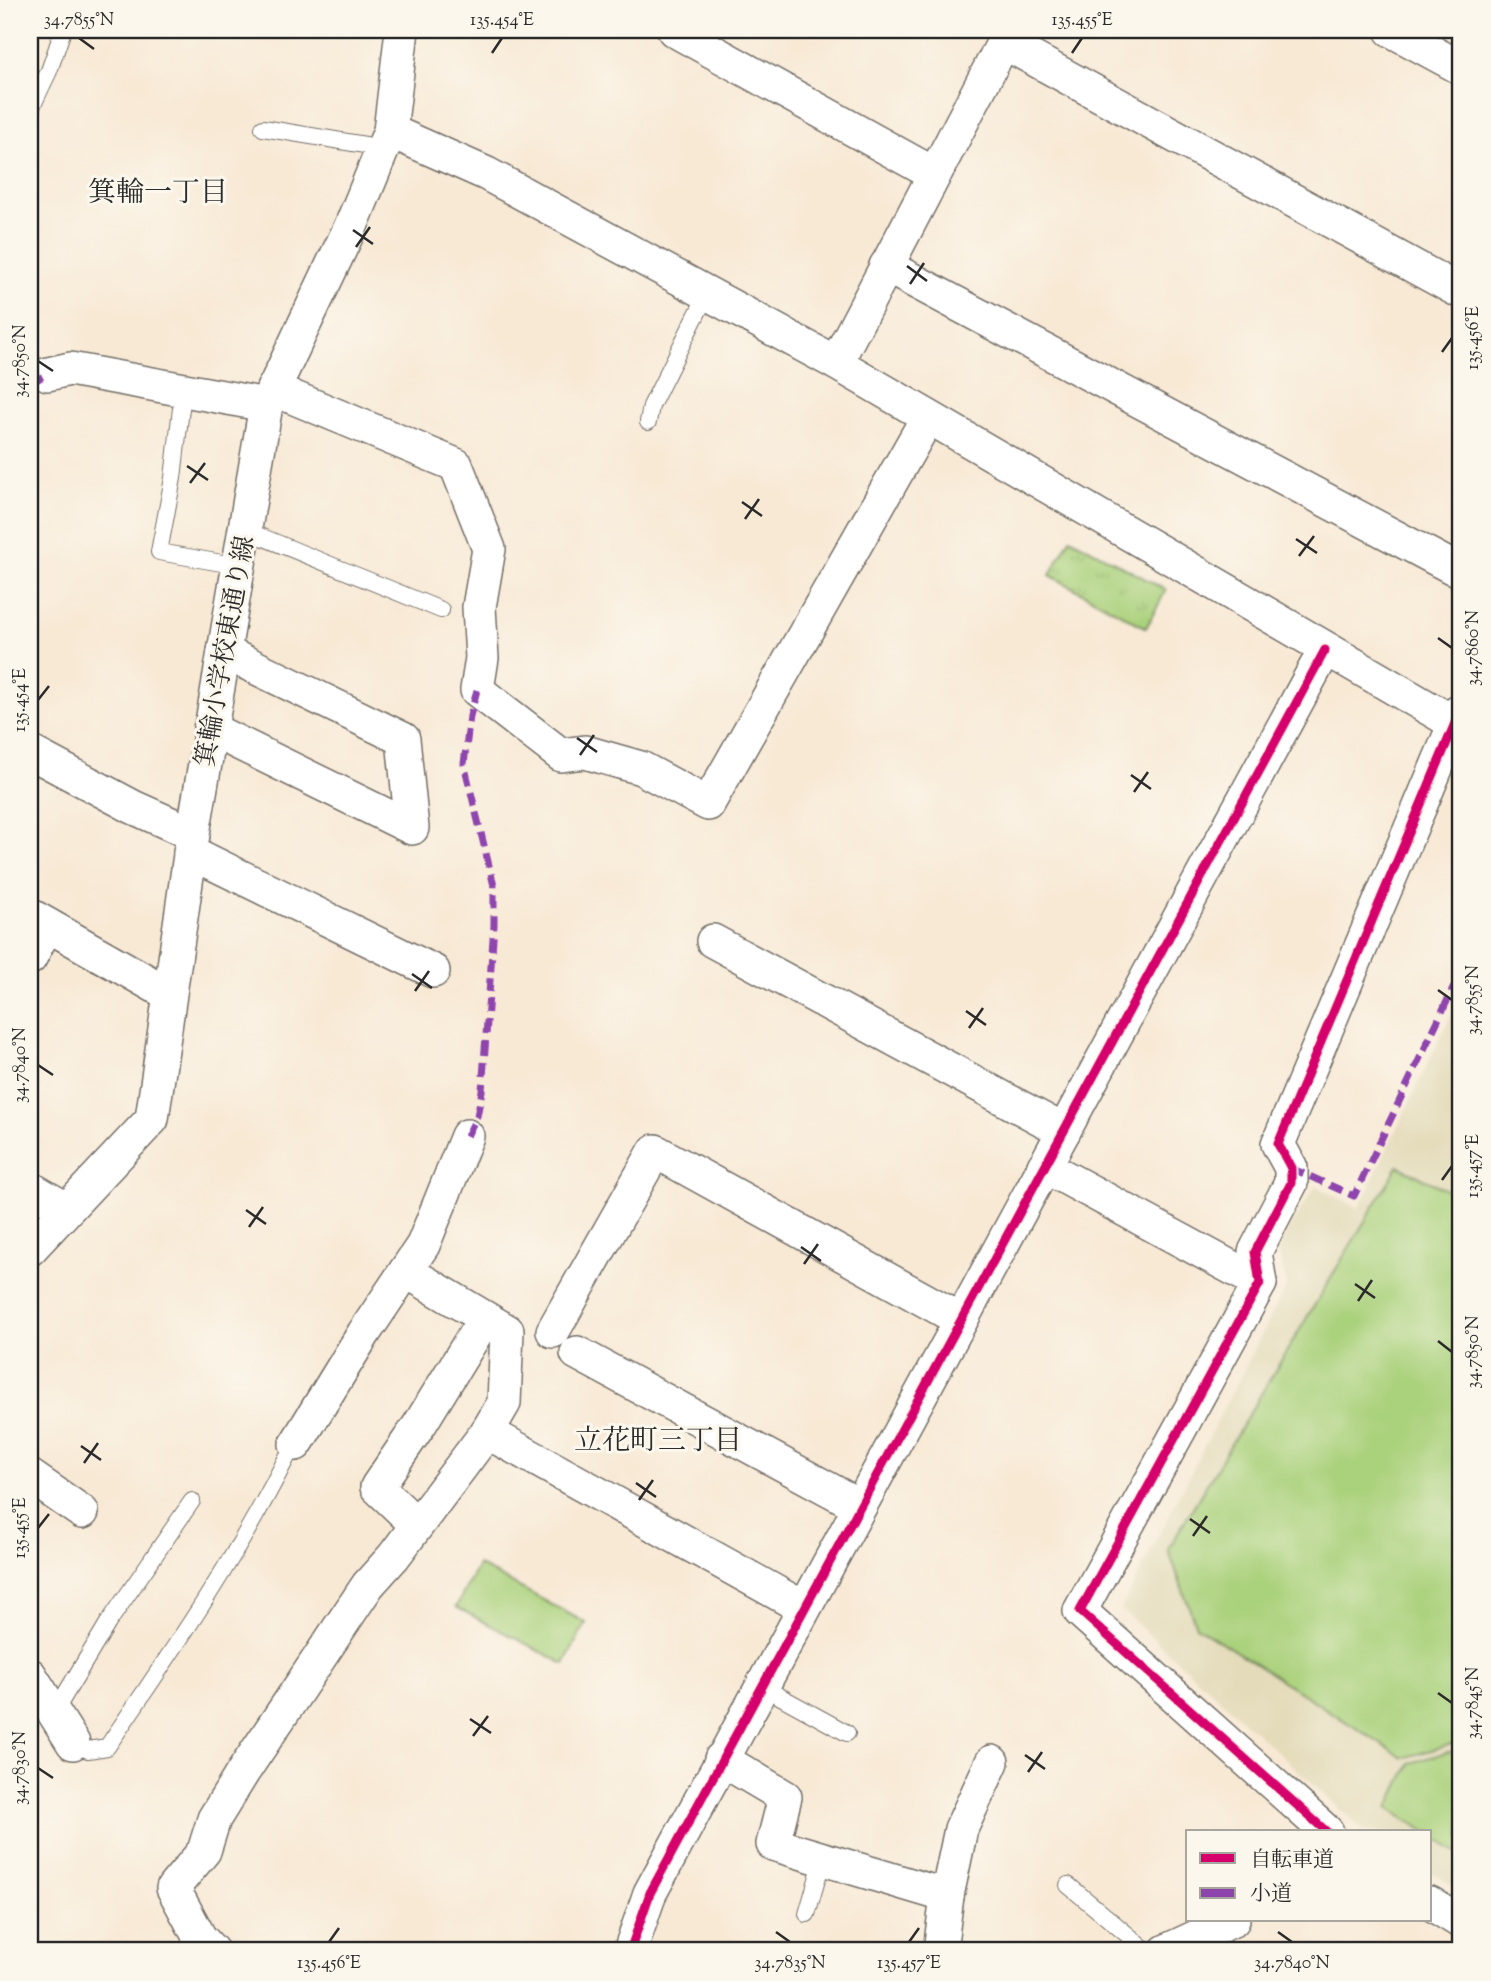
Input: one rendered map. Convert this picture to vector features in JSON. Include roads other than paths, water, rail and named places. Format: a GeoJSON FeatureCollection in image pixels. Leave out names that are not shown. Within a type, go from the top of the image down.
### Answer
{"type":"FeatureCollection","features":[{"type":"Feature","properties":{"kind":"street","name":"箕輪小学校東通り線"},"geometry":{"type":"LineString","coordinates":[[30,1249],[152,1119],[191,843],[269,397],[351,226],[386,139],[402,30]]}},
{"type":"Feature","properties":{"kind":"street"},"geometry":{"type":"LineString","coordinates":[[1391,30],[1461,68]]}},
{"type":"Feature","properties":{"kind":"street"},"geometry":{"type":"LineString","coordinates":[[693,34],[934,174]]}},
{"type":"Feature","properties":{"kind":"street"},"geometry":{"type":"LineString","coordinates":[[836,363],[1006,36],[1461,292]]}},
{"type":"Feature","properties":{"kind":"street"},"geometry":{"type":"LineString","coordinates":[[386,139],[487,174],[836,363],[1325,650],[1459,720],[1278,1144],[1291,1168],[1291,1183],[1255,1252],[1260,1283],[1080,1611],[1325,1830]]}},
{"type":"Feature","properties":{"kind":"street"},"geometry":{"type":"LineString","coordinates":[[886,266],[1461,572]]}},
{"type":"Feature","properties":{"kind":"street"},"geometry":{"type":"LineString","coordinates":[[48,374],[70,369],[183,391],[269,397],[456,465],[489,549],[479,607],[482,658],[477,690],[561,755],[585,752],[641,768],[708,804],[928,417]]}},
{"type":"Feature","properties":{"kind":"street"},"geometry":{"type":"LineString","coordinates":[[631,1951],[650,1894],[722,1759],[1325,650]]}},
{"type":"Feature","properties":{"kind":"street"},"geometry":{"type":"LineString","coordinates":[[211,729],[412,828],[403,739],[224,652]]}},
{"type":"Feature","properties":{"kind":"street"},"geometry":{"type":"LineString","coordinates":[[30,752],[133,807],[191,843],[433,971]]}},
{"type":"Feature","properties":{"kind":"street"},"geometry":{"type":"LineString","coordinates":[[30,958],[38,920],[102,954],[169,995]]}},
{"type":"Feature","properties":{"kind":"street"},"geometry":{"type":"LineString","coordinates":[[713,941],[1064,1131]]}},
{"type":"Feature","properties":{"kind":"street"},"geometry":{"type":"LineString","coordinates":[[291,1451],[423,1245],[467,1136]]}},
{"type":"Feature","properties":{"kind":"street"},"geometry":{"type":"LineString","coordinates":[[553,1331],[655,1152],[961,1320]]}},
{"type":"Feature","properties":{"kind":"street"},"geometry":{"type":"LineString","coordinates":[[1044,1166],[1260,1283]]}},
{"type":"Feature","properties":{"kind":"street"},"geometry":{"type":"LineString","coordinates":[[30,1188],[66,1209]]}},
{"type":"Feature","properties":{"kind":"street"},"geometry":{"type":"LineString","coordinates":[[212,1951],[200,1938],[173,1888],[204,1851],[214,1819],[368,1584],[394,1556],[487,1432],[503,1403],[507,1331],[405,1271]]}},
{"type":"Feature","properties":{"kind":"street"},"geometry":{"type":"LineString","coordinates":[[417,1525],[377,1487],[485,1318]]}},
{"type":"Feature","properties":{"kind":"street"},"geometry":{"type":"LineString","coordinates":[[577,1353],[860,1506]]}},
{"type":"Feature","properties":{"kind":"street"},"geometry":{"type":"LineString","coordinates":[[487,1432],[804,1608]]}},
{"type":"Feature","properties":{"kind":"street"},"geometry":{"type":"LineString","coordinates":[[30,1476],[82,1512]]}},
{"type":"Feature","properties":{"kind":"street"},"geometry":{"type":"LineString","coordinates":[[30,1675],[73,1744]]}},
{"type":"Feature","properties":{"kind":"street"},"geometry":{"type":"LineString","coordinates":[[722,1759],[785,1797],[774,1844],[947,1896]]}},
{"type":"Feature","properties":{"kind":"street"},"geometry":{"type":"LineString","coordinates":[[940,1951],[947,1896],[961,1829],[992,1762]]}},
{"type":"Feature","properties":{"kind":"street"},"geometry":{"type":"LineString","coordinates":[[1432,1904],[1461,1922]]}},
{"type":"Feature","properties":{"kind":"street"},"geometry":{"type":"LineString","coordinates":[[1166,1951],[1229,1922]]}},
{"type":"Feature","properties":{"kind":"lane"},"geometry":{"type":"LineString","coordinates":[[30,111],[49,71],[63,30]]}},
{"type":"Feature","properties":{"kind":"lane"},"geometry":{"type":"LineString","coordinates":[[262,128],[386,139]]}},
{"type":"Feature","properties":{"kind":"lane"},"geometry":{"type":"LineString","coordinates":[[648,422],[651,406],[707,294]]}},
{"type":"Feature","properties":{"kind":"lane"},"geometry":{"type":"LineString","coordinates":[[183,391],[173,478],[159,552],[239,566]]}},
{"type":"Feature","properties":{"kind":"lane"},"geometry":{"type":"LineString","coordinates":[[245,530],[441,610]]}},
{"type":"Feature","properties":{"kind":"lane"},"geometry":{"type":"LineString","coordinates":[[73,1744],[88,1750],[107,1747],[181,1640],[263,1504],[291,1451]]}},
{"type":"Feature","properties":{"kind":"lane"},"geometry":{"type":"LineString","coordinates":[[54,1714],[108,1623],[192,1501]]}},
{"type":"Feature","properties":{"kind":"lane"},"geometry":{"type":"LineString","coordinates":[[761,1686],[847,1733]]}},
{"type":"Feature","properties":{"kind":"lane"},"geometry":{"type":"LineString","coordinates":[[807,1914],[823,1859]]}},
{"type":"Feature","properties":{"kind":"lane"},"geometry":{"type":"LineString","coordinates":[[1068,1885],[1147,1951]]}},
{"type":"Feature","properties":{"kind":"district","name":"箕輪一丁目"},"geometry":{"type":"Point","coordinates":[158,191]}},
{"type":"Feature","properties":{"kind":"district","name":"立花町三丁目"},"geometry":{"type":"Point","coordinates":[658,1439]}}]}
